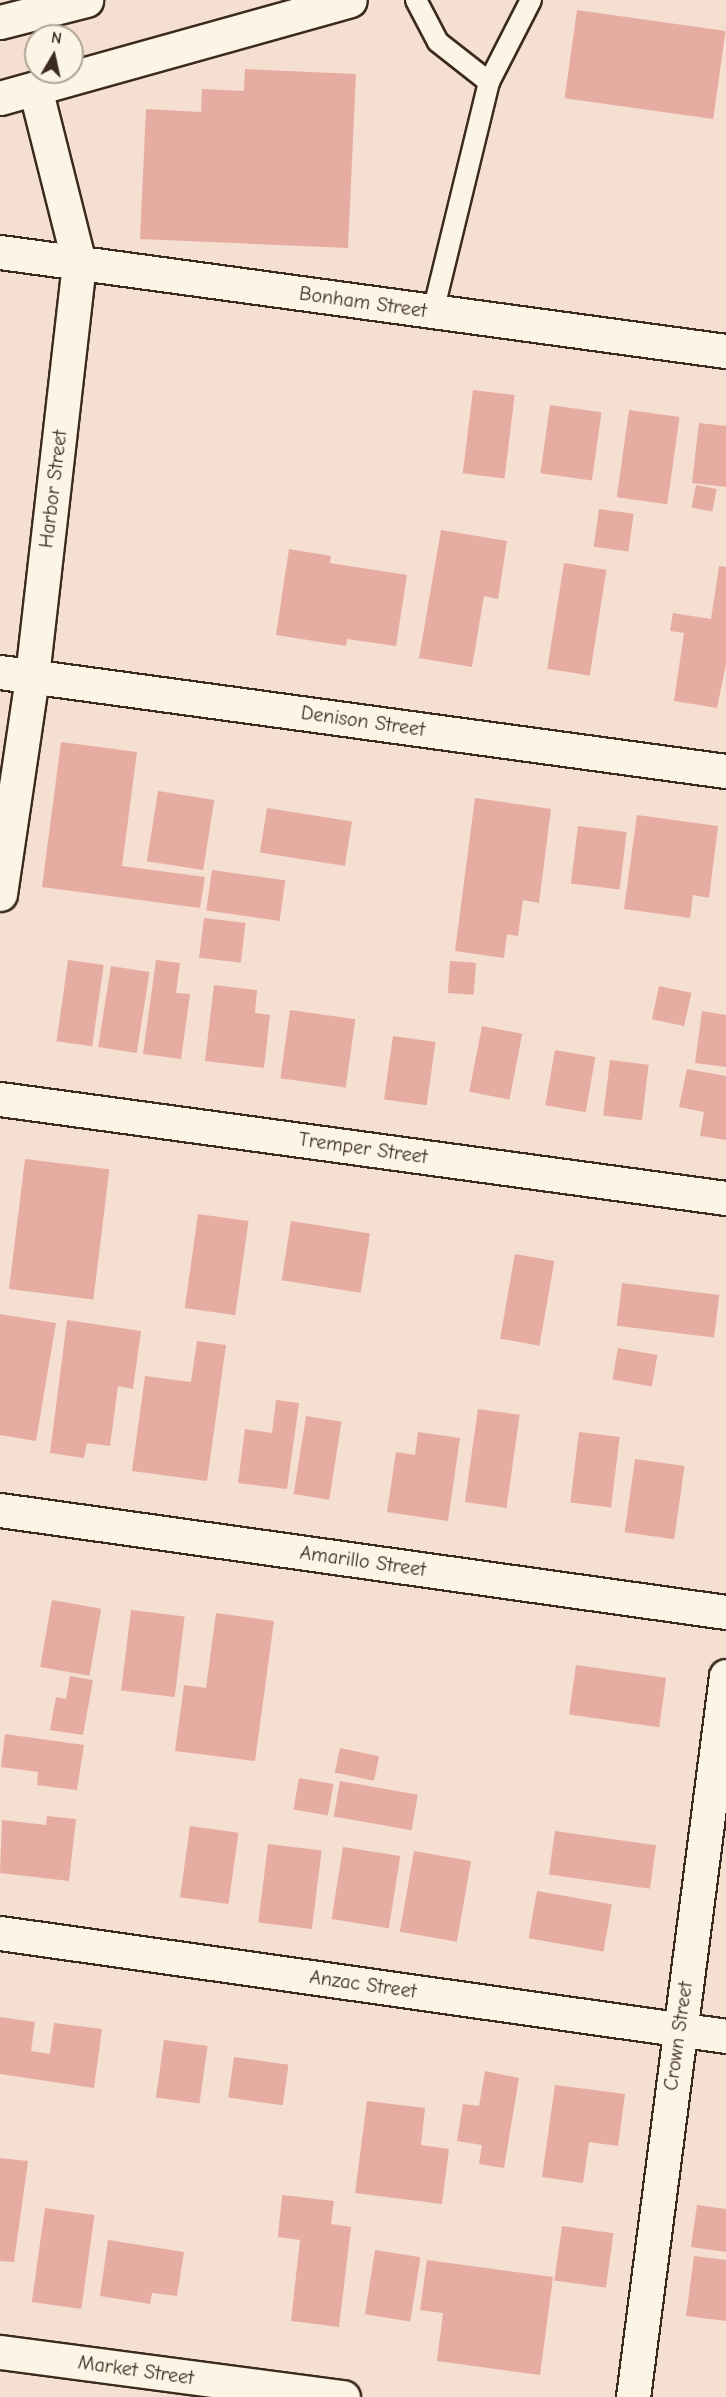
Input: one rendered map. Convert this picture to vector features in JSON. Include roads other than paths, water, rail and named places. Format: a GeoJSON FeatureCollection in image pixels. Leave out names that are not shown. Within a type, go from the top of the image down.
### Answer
{"type":"FeatureCollection","features":[{"type":"Feature","properties":{"kind":"main road"},"geometry":{"type":"LineString","coordinates":[[0,22],[86,0]]}},
{"type":"Feature","properties":{"kind":"main road"},"geometry":{"type":"LineString","coordinates":[[0,98],[350,0]]}},
{"type":"Feature","properties":{"kind":"main road","name":"Harbor Street"},"geometry":{"type":"LineString","coordinates":[[0,894],[16,674],[79,264],[35,88]]}},
{"type":"Feature","properties":{"kind":"main road","name":"Bonham Street"},"geometry":{"type":"LineString","coordinates":[[0,252],[726,351]]}},
{"type":"Feature","properties":{"kind":"main road","name":"Denison Street"},"geometry":{"type":"LineString","coordinates":[[16,674],[726,771]]}},
{"type":"Feature","properties":{"kind":"main road","name":"Tremper Street"},"geometry":{"type":"LineString","coordinates":[[0,1099],[726,1198]]}},
{"type":"Feature","properties":{"kind":"main road","name":"Amarillo Street"},"geometry":{"type":"LineString","coordinates":[[0,1510],[726,1612]]}},
{"type":"Feature","properties":{"kind":"main road","name":"Crown Street"},"geometry":{"type":"LineString","coordinates":[[633,2397],[678,2028],[702,1880],[726,1676]]}},
{"type":"Feature","properties":{"kind":"main road","name":"Anzac Street"},"geometry":{"type":"LineString","coordinates":[[0,1933],[726,2036]]}},
{"type":"Feature","properties":{"kind":"main road","name":"Market Street"},"geometry":{"type":"LineString","coordinates":[[0,2352],[343,2397]]}},
{"type":"Feature","properties":{"kind":"lane"},"geometry":{"type":"LineString","coordinates":[[416,0],[438,42],[489,82]]}},
{"type":"Feature","properties":{"kind":"lane"},"geometry":{"type":"LineString","coordinates":[[433,312],[489,82],[531,0]]}}]}
